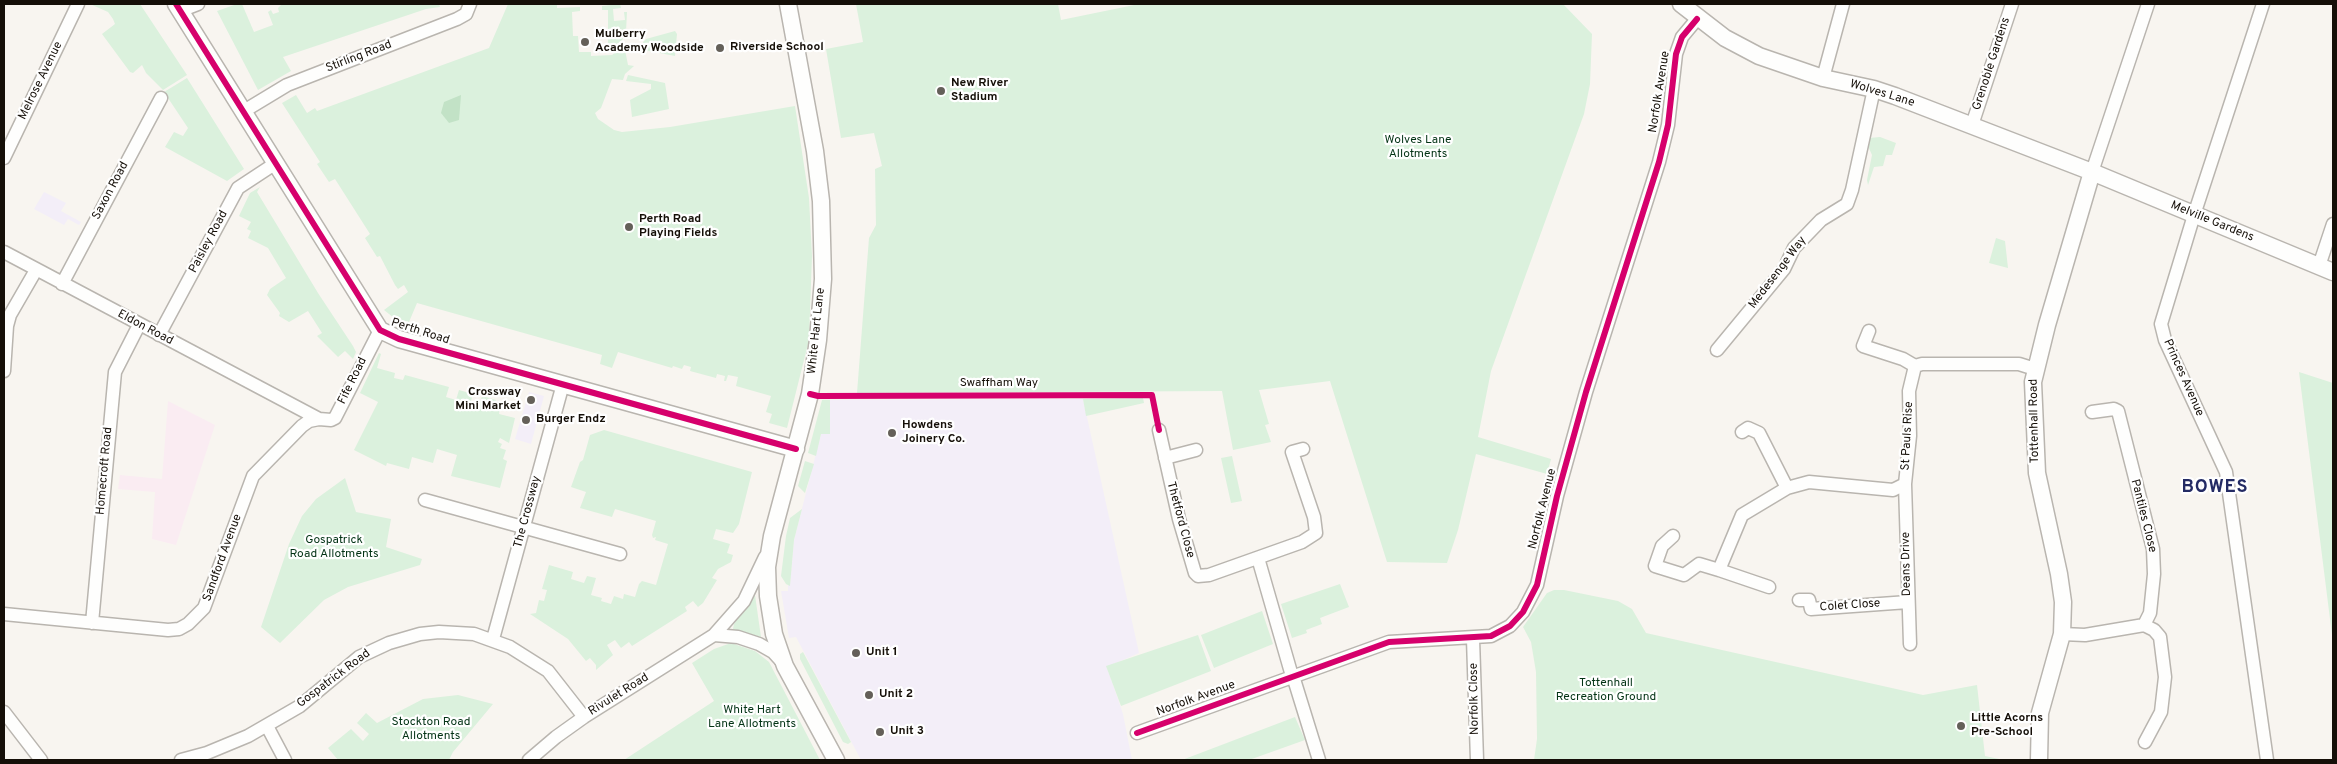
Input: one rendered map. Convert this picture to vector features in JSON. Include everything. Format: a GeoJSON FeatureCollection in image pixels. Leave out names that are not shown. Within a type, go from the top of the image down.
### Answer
{"type":"FeatureCollection","features":[{"type":"Feature","properties":{"kind":"street","name":"Melrose Avenue"},"geometry":{"type":"LineString","coordinates":[[4,158],[78,4]]}},
{"type":"Feature","properties":{"kind":"street"},"geometry":{"type":"LineString","coordinates":[[178,7],[198,4]]}},
{"type":"Feature","properties":{"kind":"street","name":"Stirling Road"},"geometry":{"type":"LineString","coordinates":[[244,111],[287,85],[456,19],[466,14],[470,4]]}},
{"type":"Feature","properties":{"kind":"street","name":"White Hart Lane"},"geometry":{"type":"LineString","coordinates":[[788,4],[815,151],[823,228],[823,279],[818,340],[810,394],[772,536],[768,566],[768,596],[774,634],[786,666],[836,760]]}},
{"type":"Feature","properties":{"kind":"street","name":"Wolves Lane"},"geometry":{"type":"LineString","coordinates":[[1681,4],[1725,38],[1759,56],[1823,78],[1874,89],[2092,172]]}},
{"type":"Feature","properties":{"kind":"street"},"geometry":{"type":"LineString","coordinates":[[1823,78],[1842,4]]}},
{"type":"Feature","properties":{"kind":"street","name":"Grenoble Gardens"},"geometry":{"type":"LineString","coordinates":[[1972,125],[2012,4]]}},
{"type":"Feature","properties":{"kind":"street","name":"Tottenhall Road"},"geometry":{"type":"LineString","coordinates":[[2039,760],[2040,713],[2062,634],[2063,602],[2059,574],[2037,473],[2032,394],[2035,369],[2092,172],[2148,4]]}},
{"type":"Feature","properties":{"kind":"street","name":"Princes Avenue"},"geometry":{"type":"LineString","coordinates":[[2263,4],[2194,215],[2161,324],[2165,340],[2226,472],[2266,760]]}},
{"type":"Feature","properties":{"kind":"street","name":"Perth Road"},"geometry":{"type":"LineString","coordinates":[[178,7],[380,330],[399,339],[796,448]]}},
{"type":"Feature","properties":{"kind":"street","name":"Norfolk Avenue"},"geometry":{"type":"LineString","coordinates":[[1138,733],[1389,642],[1492,636],[1510,626],[1523,612],[1537,585],[1557,496],[1586,392],[1659,162],[1668,125],[1676,54],[1682,37],[1698,19]]}},
{"type":"Feature","properties":{"kind":"street","name":"Medesenge Way"},"geometry":{"type":"LineString","coordinates":[[1718,350],[1784,269],[1794,248],[1821,220],[1847,204],[1852,190],[1874,89]]}},
{"type":"Feature","properties":{"kind":"street","name":"Saxon Road"},"geometry":{"type":"LineString","coordinates":[[62,284],[161,98]]}},
{"type":"Feature","properties":{"kind":"street","name":"Paisley Road"},"geometry":{"type":"LineString","coordinates":[[159,335],[238,188],[276,163]]}},
{"type":"Feature","properties":{"kind":"street","name":"Melville Gardens"},"geometry":{"type":"LineString","coordinates":[[2092,172],[2326,269]]}},
{"type":"Feature","properties":{"kind":"street"},"geometry":{"type":"LineString","coordinates":[[2326,269],[2333,224]]}},
{"type":"Feature","properties":{"kind":"street","name":"Eldon Road"},"geometry":{"type":"LineString","coordinates":[[4,252],[319,419]]}},
{"type":"Feature","properties":{"kind":"street"},"geometry":{"type":"LineString","coordinates":[[4,371],[7,326],[10,315],[36,270]]}},
{"type":"Feature","properties":{"kind":"street","name":"Homecroft Road"},"geometry":{"type":"LineString","coordinates":[[92,622],[115,372],[139,325]]}},
{"type":"Feature","properties":{"kind":"street","name":"Fife Road"},"geometry":{"type":"LineString","coordinates":[[319,419],[331,420],[335,418],[380,330]]}},
{"type":"Feature","properties":{"kind":"street"},"geometry":{"type":"LineString","coordinates":[[1869,331],[1863,346],[1903,359],[1915,366],[1922,364],[2019,364],[2035,369]]}},
{"type":"Feature","properties":{"kind":"street","name":"St Pauls Rise"},"geometry":{"type":"LineString","coordinates":[[1719,570],[1742,515],[1787,488],[1809,482],[1893,490],[1905,484],[1910,436],[1909,391],[1915,366]]}},
{"type":"Feature","properties":{"kind":"street","name":"The Crossway"},"geometry":{"type":"LineString","coordinates":[[493,639],[562,384]]}},
{"type":"Feature","properties":{"kind":"street","name":"Eldon Road"},"geometry":{"type":"LineString","coordinates":[[286,402],[299,415]]}},
{"type":"Feature","properties":{"kind":"street","name":"Pantiles Close"},"geometry":{"type":"LineString","coordinates":[[2092,412],[2114,409],[2118,411],[2153,549],[2154,574],[2149,622]]}},
{"type":"Feature","properties":{"kind":"street","name":"Sandford Avenue"},"geometry":{"type":"LineString","coordinates":[[292,436],[298,426],[299,415]]}},
{"type":"Feature","properties":{"kind":"street","name":"Sandford Avenue"},"geometry":{"type":"LineString","coordinates":[[4,614],[168,630],[179,629],[197,617],[204,608],[253,476],[292,436],[310,421],[319,419]]}},
{"type":"Feature","properties":{"kind":"street"},"geometry":{"type":"LineString","coordinates":[[1742,432],[1748,428],[1759,433],[1787,488]]}},
{"type":"Feature","properties":{"kind":"street","name":"Thetford Close"},"geometry":{"type":"LineString","coordinates":[[1159,430],[1178,519],[1195,574],[1203,577],[1302,542],[1316,533],[1314,517],[1292,452],[1303,449]]}},
{"type":"Feature","properties":{"kind":"street"},"geometry":{"type":"LineString","coordinates":[[1165,458],[1196,450]]}},
{"type":"Feature","properties":{"kind":"street","name":"Deans Drive"},"geometry":{"type":"LineString","coordinates":[[1905,484],[1910,644]]}},
{"type":"Feature","properties":{"kind":"street"},"geometry":{"type":"LineString","coordinates":[[425,500],[620,554]]}},
{"type":"Feature","properties":{"kind":"street","name":"Rivulet Road"},"geometry":{"type":"LineString","coordinates":[[529,760],[584,717],[714,635],[752,590],[772,536]]}},
{"type":"Feature","properties":{"kind":"street"},"geometry":{"type":"LineString","coordinates":[[1673,536],[1662,546],[1655,566],[1684,575],[1699,564],[1769,587]]}},
{"type":"Feature","properties":{"kind":"street"},"geometry":{"type":"LineString","coordinates":[[1258,558],[1320,760]]}},
{"type":"Feature","properties":{"kind":"street","name":"Colet Close"},"geometry":{"type":"LineString","coordinates":[[1800,600],[1809,600],[1811,609],[1908,602]]}},
{"type":"Feature","properties":{"kind":"street"},"geometry":{"type":"LineString","coordinates":[[2062,634],[2085,636],[2149,622],[2160,637],[2165,677],[2161,712],[2145,742]]}},
{"type":"Feature","properties":{"kind":"street","name":"Gospatrick Road"},"geometry":{"type":"LineString","coordinates":[[181,760],[227,746],[267,726],[300,706],[359,657],[389,642],[412,635],[439,632],[474,634],[493,639],[523,654],[548,671],[584,717]]}},
{"type":"Feature","properties":{"kind":"street"},"geometry":{"type":"LineString","coordinates":[[714,635],[738,637],[759,644],[773,652],[786,666]]}},
{"type":"Feature","properties":{"kind":"street","name":"Norfolk Close"},"geometry":{"type":"LineString","coordinates":[[1474,638],[1477,760]]}},
{"type":"Feature","properties":{"kind":"street"},"geometry":{"type":"LineString","coordinates":[[4,712],[41,760]]}},
{"type":"Feature","properties":{"kind":"street"},"geometry":{"type":"LineString","coordinates":[[267,726],[285,760]]}},
{"type":"Feature","properties":{"kind":"shaded area"},"geometry":{"type":"Polygon","coordinates":[[[44,192],[66,203],[61,211],[81,222],[79,225],[68,219],[64,225],[34,209],[44,192]]]}},
{"type":"Feature","properties":{"kind":"shaded area"},"geometry":{"type":"Polygon","coordinates":[[[529,392],[544,396],[531,444],[515,439],[529,392]]]}},
{"type":"Feature","properties":{"kind":"shaded area"},"geometry":{"type":"Polygon","coordinates":[[[1083,399],[1139,653],[1107,667],[1123,714],[1132,760],[861,760],[796,637],[789,638],[781,591],[788,591],[788,585],[790,585],[794,540],[821,434],[830,434],[830,400],[1083,399]]]}},
{"type":"Feature","properties":{"kind":"shaded area"},"geometry":{"type":"Polygon","coordinates":[[[168,401],[215,425],[176,545],[152,539],[155,492],[118,489],[120,475],[162,479],[168,401]]]}},
{"type":"Feature","properties":{"kind":"green space"},"geometry":{"type":"Polygon","coordinates":[[[90,4],[140,4],[187,75],[163,90],[146,73],[142,65],[133,73],[130,72],[102,34],[115,24],[113,19],[108,12],[90,4]]]}},
{"type":"Feature","properties":{"kind":"green space"},"geometry":{"type":"Polygon","coordinates":[[[242,4],[254,32],[273,25],[268,12],[271,10],[273,14],[279,12],[278,8],[282,4],[439,4],[440,7],[426,9],[283,57],[291,71],[258,90],[217,11],[242,4]]]}},
{"type":"Feature","properties":{"kind":"green space","name":"Perth Road Playing Fields"},"geometry":{"type":"Polygon","coordinates":[[[508,4],[557,4],[557,8],[580,7],[580,11],[572,12],[573,36],[578,36],[579,52],[591,52],[591,56],[612,55],[624,45],[628,65],[634,66],[625,74],[623,80],[612,79],[601,108],[595,113],[598,119],[614,130],[622,132],[670,127],[795,106],[809,198],[812,256],[809,340],[787,428],[769,423],[772,414],[766,412],[771,396],[736,386],[738,377],[728,375],[726,381],[724,381],[725,376],[717,374],[716,378],[690,371],[691,367],[684,365],[682,369],[673,366],[672,368],[618,352],[612,368],[600,364],[602,355],[417,303],[409,322],[394,318],[384,310],[408,292],[404,285],[398,289],[395,285],[380,256],[377,257],[365,238],[370,234],[335,179],[329,182],[317,164],[320,162],[282,103],[296,95],[307,113],[315,108],[317,111],[489,48],[508,4]]]}},
{"type":"Feature","properties":{"kind":"green space"},"geometry":{"type":"Polygon","coordinates":[[[620,4],[621,8],[613,9],[614,21],[625,20],[624,12],[627,12],[626,32],[622,40],[608,51],[608,10],[602,10],[602,6],[620,4]]]}},
{"type":"Feature","properties":{"kind":"green space","name":"Wolves Lane Allotments"},"geometry":{"type":"Polygon","coordinates":[[[856,4],[1058,4],[1061,20],[1139,4],[1563,4],[1592,34],[1590,84],[1584,114],[1491,371],[1478,437],[1551,459],[1547,474],[1476,454],[1458,530],[1447,563],[1387,562],[1330,381],[1259,390],[1269,424],[1265,425],[1271,442],[1233,450],[1222,391],[857,393],[869,238],[876,225],[875,169],[882,166],[874,133],[841,138],[826,49],[863,42],[856,4]]]}},
{"type":"Feature","properties":{"kind":"green space"},"geometry":{"type":"Polygon","coordinates":[[[675,31],[677,34],[675,56],[644,50],[643,42],[646,39],[675,31]]]}},
{"type":"Feature","properties":{"kind":"green space"},"geometry":{"type":"Polygon","coordinates":[[[628,75],[665,83],[669,109],[632,117],[630,100],[651,89],[651,84],[626,81],[628,75]]]}},
{"type":"Feature","properties":{"kind":"green space"},"geometry":{"type":"Polygon","coordinates":[[[187,78],[244,169],[227,181],[165,147],[174,132],[183,136],[188,128],[164,92],[187,78]]]}},
{"type":"Feature","properties":{"kind":"green space"},"geometry":{"type":"Polygon","coordinates":[[[461,95],[459,120],[449,123],[441,113],[444,102],[461,95]]]}},
{"type":"Feature","properties":{"kind":"green space"},"geometry":{"type":"Polygon","coordinates":[[[1880,137],[1896,143],[1892,155],[1886,155],[1883,166],[1874,167],[1868,185],[1867,180],[1872,155],[1868,146],[1869,138],[1880,137]]]}},
{"type":"Feature","properties":{"kind":"green space"},"geometry":{"type":"Polygon","coordinates":[[[260,187],[257,192],[318,293],[353,346],[356,352],[353,359],[345,351],[338,357],[317,336],[322,333],[308,311],[289,322],[279,316],[280,313],[267,295],[270,289],[286,278],[268,248],[248,238],[251,231],[247,229],[251,222],[239,216],[250,193],[260,187]]]}},
{"type":"Feature","properties":{"kind":"green space"},"geometry":{"type":"Polygon","coordinates":[[[1996,238],[2005,241],[2008,268],[1989,263],[1996,238]]]}},
{"type":"Feature","properties":{"kind":"green space"},"geometry":{"type":"Polygon","coordinates":[[[379,353],[381,354],[377,368],[395,373],[394,378],[403,380],[405,375],[449,387],[446,397],[456,400],[459,390],[473,394],[470,404],[479,407],[482,396],[496,400],[494,406],[500,408],[499,414],[515,418],[509,443],[500,438],[498,442],[502,444],[500,448],[506,450],[503,459],[507,461],[500,488],[451,476],[457,455],[437,449],[433,463],[412,457],[409,469],[387,463],[386,466],[354,450],[378,402],[360,393],[379,353]]]}},
{"type":"Feature","properties":{"kind":"green space"},"geometry":{"type":"Polygon","coordinates":[[[2299,372],[2333,383],[2333,643],[2299,372]]]}},
{"type":"Feature","properties":{"kind":"green space"},"geometry":{"type":"Polygon","coordinates":[[[1143,398],[1144,403],[1086,416],[1083,399],[1143,398]]]}},
{"type":"Feature","properties":{"kind":"green space"},"geometry":{"type":"Polygon","coordinates":[[[822,400],[830,400],[830,434],[821,434],[816,456],[808,453],[822,400]]]}},
{"type":"Feature","properties":{"kind":"green space"},"geometry":{"type":"Polygon","coordinates":[[[604,430],[752,472],[739,524],[733,533],[716,529],[713,539],[730,544],[727,553],[733,555],[731,562],[718,569],[712,578],[717,580],[703,603],[698,607],[693,601],[685,607],[687,611],[632,646],[629,642],[621,648],[615,640],[607,645],[613,655],[596,670],[596,665],[590,658],[586,661],[568,639],[530,614],[536,613],[539,600],[544,601],[547,590],[542,589],[549,565],[573,572],[571,579],[584,583],[587,576],[596,578],[591,595],[602,598],[601,601],[611,604],[614,596],[623,599],[624,594],[635,597],[639,584],[642,581],[656,585],[668,544],[655,540],[656,537],[653,538],[652,535],[656,521],[615,509],[612,517],[580,508],[586,492],[571,487],[580,462],[583,460],[590,435],[604,430]]]}},
{"type":"Feature","properties":{"kind":"green space"},"geometry":{"type":"Polygon","coordinates":[[[1232,456],[1242,501],[1231,503],[1221,458],[1232,456]]]}},
{"type":"Feature","properties":{"kind":"green space"},"geometry":{"type":"Polygon","coordinates":[[[805,461],[814,464],[805,493],[798,486],[805,461]]]}},
{"type":"Feature","properties":{"kind":"green space","name":"Gospatrick Road Allotments"},"geometry":{"type":"Polygon","coordinates":[[[345,478],[356,512],[391,519],[386,547],[422,559],[420,565],[348,587],[324,600],[280,643],[261,627],[289,544],[302,516],[316,499],[345,478]]]}},
{"type":"Feature","properties":{"kind":"green space"},"geometry":{"type":"Polygon","coordinates":[[[802,509],[794,540],[790,586],[786,584],[781,576],[786,536],[790,518],[802,509]]]}},
{"type":"Feature","properties":{"kind":"green space"},"geometry":{"type":"Polygon","coordinates":[[[1340,584],[1349,607],[1320,618],[1322,624],[1306,630],[1307,633],[1292,638],[1281,604],[1340,584]]]}},
{"type":"Feature","properties":{"kind":"green space","name":"Tottenhall Recreation Ground"},"geometry":{"type":"Polygon","coordinates":[[[1554,590],[1564,590],[1618,601],[1632,609],[1646,633],[1923,695],[1977,685],[1985,756],[2004,760],[1534,760],[1537,739],[1536,672],[1531,642],[1523,627],[1547,593],[1554,590]]]}},
{"type":"Feature","properties":{"kind":"green space"},"geometry":{"type":"Polygon","coordinates":[[[755,595],[761,637],[733,629],[734,624],[755,595]]]}},
{"type":"Feature","properties":{"kind":"green space"},"geometry":{"type":"Polygon","coordinates":[[[1262,611],[1273,644],[1214,668],[1201,635],[1262,611]]]}},
{"type":"Feature","properties":{"kind":"green space"},"geometry":{"type":"Polygon","coordinates":[[[1198,635],[1211,671],[1121,706],[1106,666],[1198,635]]]}},
{"type":"Feature","properties":{"kind":"green space","name":"White Hart Lane Allotments"},"geometry":{"type":"Polygon","coordinates":[[[731,643],[755,651],[769,662],[820,760],[624,760],[714,701],[692,663],[714,649],[731,643]]]}},
{"type":"Feature","properties":{"kind":"green space"},"geometry":{"type":"Polygon","coordinates":[[[803,652],[851,742],[848,744],[843,742],[800,659],[800,654],[803,652]]]}},
{"type":"Feature","properties":{"kind":"green space","name":"Stockton Road Allotments"},"geometry":{"type":"Polygon","coordinates":[[[458,695],[493,704],[453,752],[449,760],[338,760],[328,748],[351,729],[363,741],[369,734],[357,723],[366,713],[377,723],[423,699],[458,695]]]}},
{"type":"Feature","properties":{"kind":"green space"},"geometry":{"type":"Polygon","coordinates":[[[1295,717],[1305,740],[1249,760],[1182,760],[1295,717]]]}},
{"type":"Feature","properties":{"kind":"cycle path"},"geometry":{"type":"LineString","coordinates":[[176,4],[380,330],[399,339],[796,449]]}},
{"type":"Feature","properties":{"kind":"cycle path"},"geometry":{"type":"LineString","coordinates":[[1137,733],[1389,642],[1491,636],[1510,626],[1523,612],[1537,585],[1557,496],[1586,392],[1659,162],[1668,125],[1676,54],[1682,37],[1697,19]]}},
{"type":"Feature","properties":{"kind":"cycle path","name":"Swaffham Way"},"geometry":{"type":"LineString","coordinates":[[810,394],[818,396],[1152,395],[1159,430]]}},
{"type":"Feature","properties":{"kind":"place","name":"Mulberry Academy Woodside"},"geometry":{"type":"Point","coordinates":[585,42]}},
{"type":"Feature","properties":{"kind":"place","name":"Riverside School"},"geometry":{"type":"Point","coordinates":[720,48]}},
{"type":"Feature","properties":{"kind":"place","name":"New River Stadium"},"geometry":{"type":"Point","coordinates":[941,91]}},
{"type":"Feature","properties":{"kind":"place","name":"Perth Road Playing Fields"},"geometry":{"type":"Point","coordinates":[629,227]}},
{"type":"Feature","properties":{"kind":"place","name":"Crossway Mini Market"},"geometry":{"type":"Point","coordinates":[531,400]}},
{"type":"Feature","properties":{"kind":"place","name":"Burger Endz"},"geometry":{"type":"Point","coordinates":[526,420]}},
{"type":"Feature","properties":{"kind":"place","name":"Howdens Joinery Co."},"geometry":{"type":"Point","coordinates":[892,433]}},
{"type":"Feature","properties":{"kind":"place","name":"Unit 1"},"geometry":{"type":"Point","coordinates":[856,653]}},
{"type":"Feature","properties":{"kind":"place","name":"Unit 2"},"geometry":{"type":"Point","coordinates":[869,695]}},
{"type":"Feature","properties":{"kind":"place","name":"Little Acorns Pre-School"},"geometry":{"type":"Point","coordinates":[1961,726]}},
{"type":"Feature","properties":{"kind":"place","name":"Unit 3"},"geometry":{"type":"Point","coordinates":[880,732]}},
{"type":"Feature","properties":{"kind":"district","name":"BOWES"},"geometry":{"type":"Point","coordinates":[2215,488]}}]}
